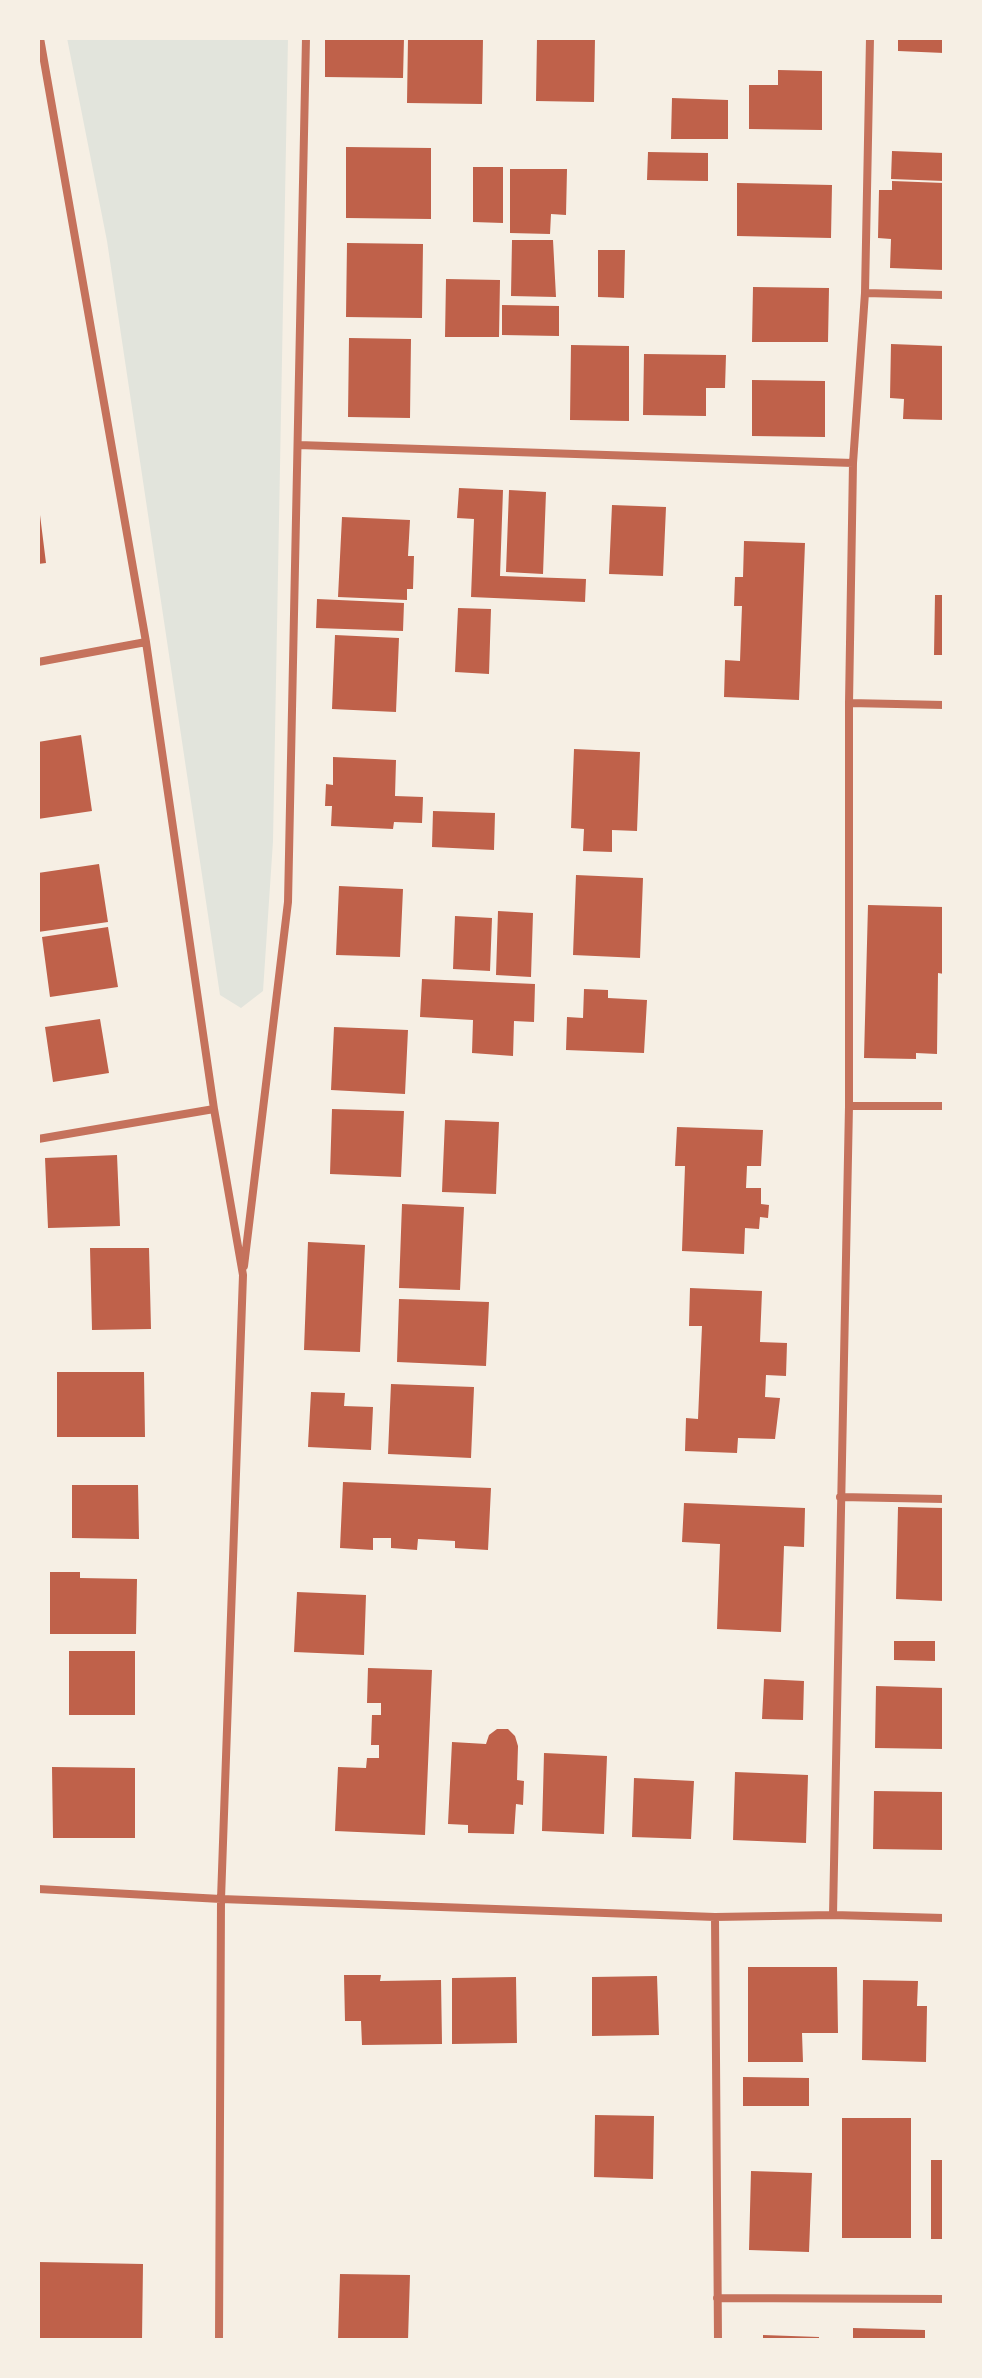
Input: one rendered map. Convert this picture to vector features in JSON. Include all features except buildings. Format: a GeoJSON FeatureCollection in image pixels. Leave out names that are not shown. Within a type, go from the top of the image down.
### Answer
{"type":"FeatureCollection","features":[{"type":"Feature","properties":{"kind":"street"},"geometry":{"type":"LineString","coordinates":[[40,38],[146,642],[214,1109],[243,1275]]}},
{"type":"Feature","properties":{"kind":"street"},"geometry":{"type":"LineString","coordinates":[[219,2340],[221,1899],[243,1275],[288,902],[306,38]]}},
{"type":"Feature","properties":{"kind":"street"},"geometry":{"type":"LineString","coordinates":[[833,1915],[849,1106],[849,703],[853,463],[865,293],[870,38]]}},
{"type":"Feature","properties":{"kind":"street"},"geometry":{"type":"LineString","coordinates":[[865,293],[944,295]]}},
{"type":"Feature","properties":{"kind":"street"},"geometry":{"type":"LineString","coordinates":[[298,445],[853,463]]}},
{"type":"Feature","properties":{"kind":"street"},"geometry":{"type":"LineString","coordinates":[[38,662],[146,642]]}},
{"type":"Feature","properties":{"kind":"street"},"geometry":{"type":"LineString","coordinates":[[849,703],[944,705]]}},
{"type":"Feature","properties":{"kind":"street"},"geometry":{"type":"LineString","coordinates":[[849,1106],[944,1106]]}},
{"type":"Feature","properties":{"kind":"street"},"geometry":{"type":"LineString","coordinates":[[38,1139],[214,1109]]}},
{"type":"Feature","properties":{"kind":"street"},"geometry":{"type":"LineString","coordinates":[[840,1497],[944,1499]]}},
{"type":"Feature","properties":{"kind":"street"},"geometry":{"type":"LineString","coordinates":[[38,1889],[221,1899],[715,1917],[833,1915],[944,1918]]}},
{"type":"Feature","properties":{"kind":"street"},"geometry":{"type":"LineString","coordinates":[[715,1917],[718,2340]]}},
{"type":"Feature","properties":{"kind":"street"},"geometry":{"type":"LineString","coordinates":[[717,2298],[944,2299]]}},
{"type":"Feature","properties":{"kind":"shaded area"},"geometry":{"type":"Polygon","coordinates":[[[67,38],[288,38],[273,841],[263,991],[241,1008],[220,995],[107,241],[67,38]]]}}]}
